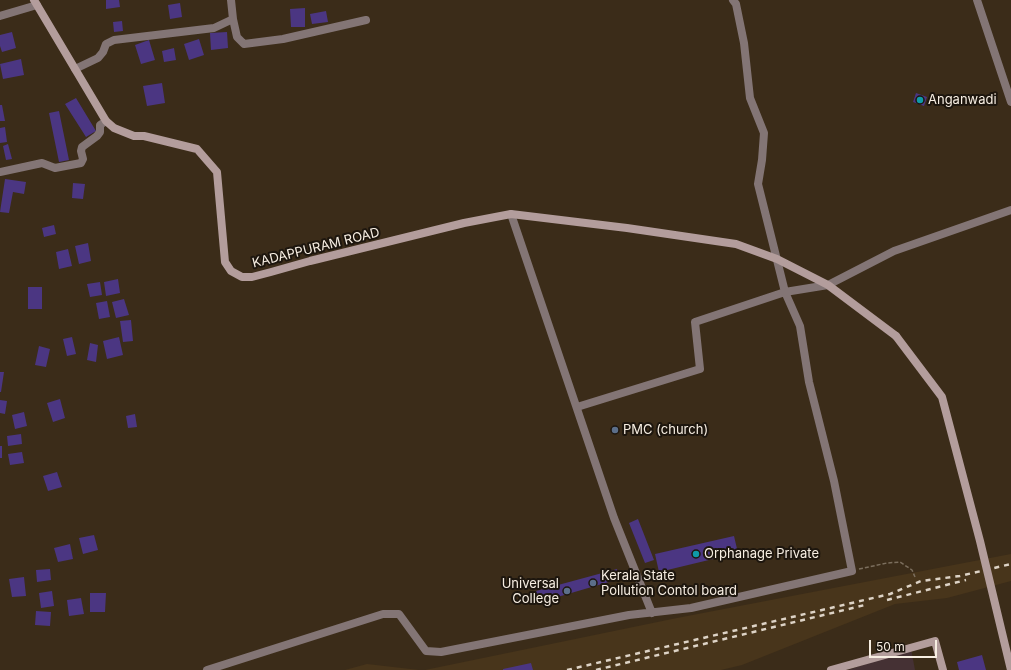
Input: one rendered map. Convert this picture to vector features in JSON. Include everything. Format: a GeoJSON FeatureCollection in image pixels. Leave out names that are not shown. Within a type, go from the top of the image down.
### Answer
{"type":"FeatureCollection","features":[{"type":"Feature","properties":{"kind":"main road","name":"KADAPPURAM ROAD"},"geometry":{"type":"LineString","coordinates":[[36,2],[106,121],[114,128],[134,136],[144,136],[197,149],[217,172],[225,262],[231,271],[242,278],[252,277],[464,223],[511,214]]}},
{"type":"Feature","properties":{"kind":"main road"},"geometry":{"type":"LineString","coordinates":[[511,214],[612,226],[736,244],[776,259],[828,285],[896,336],[942,397],[980,540],[1011,670]]}},
{"type":"Feature","properties":{"kind":"main road"},"geometry":{"type":"LineString","coordinates":[[832,670],[934,641],[944,670]]}},
{"type":"Feature","properties":{"kind":"street"},"geometry":{"type":"LineString","coordinates":[[230,0],[237,37],[244,44],[283,39],[366,20]]}},
{"type":"Feature","properties":{"kind":"street"},"geometry":{"type":"LineString","coordinates":[[207,670],[382,614],[400,614],[426,651],[441,652],[629,615],[691,608],[852,571],[834,481],[809,382],[800,326],[785,292],[758,184],[764,133],[750,98],[744,43],[736,4],[733,0]]}},
{"type":"Feature","properties":{"kind":"street"},"geometry":{"type":"LineString","coordinates":[[977,0],[1011,102]]}},
{"type":"Feature","properties":{"kind":"street"},"geometry":{"type":"LineString","coordinates":[[0,16],[36,2]]}},
{"type":"Feature","properties":{"kind":"street"},"geometry":{"type":"LineString","coordinates":[[75,69],[98,58],[104,52],[106,44],[114,40],[214,28],[233,19]]}},
{"type":"Feature","properties":{"kind":"street"},"geometry":{"type":"LineString","coordinates":[[0,172],[42,163],[56,168],[81,163],[83,159],[81,151],[82,147],[97,136],[100,132],[100,125],[106,121]]}},
{"type":"Feature","properties":{"kind":"street"},"geometry":{"type":"LineString","coordinates":[[577,407],[700,369],[695,322],[785,292],[828,285],[894,251],[1011,210]]}},
{"type":"Feature","properties":{"kind":"street"},"geometry":{"type":"LineString","coordinates":[[511,214],[614,518],[652,613]]}},
{"type":"Feature","properties":{"kind":"path"},"geometry":{"type":"LineString","coordinates":[[852,571],[887,563],[900,562],[912,570],[915,577]]}},
{"type":"Feature","properties":{"kind":"shaded area"},"geometry":{"type":"Polygon","coordinates":[[[1011,554],[1011,581],[947,598],[895,604],[742,665],[721,670],[425,670],[677,618],[1011,554]]]}},
{"type":"Feature","properties":{"kind":"shaded area"},"geometry":{"type":"Polygon","coordinates":[[[911,649],[915,670],[848,670],[911,649]]]}},
{"type":"Feature","properties":{"kind":"shaded area"},"geometry":{"type":"Polygon","coordinates":[[[367,664],[419,670],[345,670],[367,664]]]}},
{"type":"Feature","properties":{"kind":"building"},"geometry":{"type":"Polygon","coordinates":[[[106,0],[119,0],[120,7],[106,9],[106,0]]]}},
{"type":"Feature","properties":{"kind":"building"},"geometry":{"type":"Polygon","coordinates":[[[180,3],[182,17],[170,19],[168,5],[180,3]]]}},
{"type":"Feature","properties":{"kind":"building"},"geometry":{"type":"Polygon","coordinates":[[[305,8],[305,27],[291,27],[290,9],[305,8]]]}},
{"type":"Feature","properties":{"kind":"building"},"geometry":{"type":"Polygon","coordinates":[[[326,11],[328,22],[312,24],[310,14],[326,11]]]}},
{"type":"Feature","properties":{"kind":"building"},"geometry":{"type":"Polygon","coordinates":[[[122,21],[123,31],[114,32],[113,22],[122,21]]]}},
{"type":"Feature","properties":{"kind":"building"},"geometry":{"type":"Polygon","coordinates":[[[12,32],[16,48],[2,52],[0,46],[0,35],[12,32]]]}},
{"type":"Feature","properties":{"kind":"building"},"geometry":{"type":"Polygon","coordinates":[[[227,32],[228,48],[211,50],[210,33],[227,32]]]}},
{"type":"Feature","properties":{"kind":"building"},"geometry":{"type":"Polygon","coordinates":[[[199,39],[204,55],[189,60],[184,44],[199,39]]]}},
{"type":"Feature","properties":{"kind":"building"},"geometry":{"type":"Polygon","coordinates":[[[149,40],[155,60],[141,64],[135,45],[149,40]]]}},
{"type":"Feature","properties":{"kind":"building"},"geometry":{"type":"Polygon","coordinates":[[[174,48],[176,60],[164,62],[162,51],[174,48]]]}},
{"type":"Feature","properties":{"kind":"building"},"geometry":{"type":"Polygon","coordinates":[[[21,59],[24,75],[3,79],[0,64],[21,59]]]}},
{"type":"Feature","properties":{"kind":"building"},"geometry":{"type":"Polygon","coordinates":[[[162,83],[165,103],[147,106],[143,86],[162,83]]]}},
{"type":"Feature","properties":{"kind":"building","name":"Anganwadi"},"geometry":{"type":"Polygon","coordinates":[[[916,93],[927,97],[924,106],[913,102],[916,93]]]}},
{"type":"Feature","properties":{"kind":"building"},"geometry":{"type":"Polygon","coordinates":[[[76,98],[96,131],[86,137],[65,104],[76,98]]]}},
{"type":"Feature","properties":{"kind":"building"},"geometry":{"type":"Polygon","coordinates":[[[0,105],[2,105],[5,121],[0,121],[0,105]]]}},
{"type":"Feature","properties":{"kind":"building"},"geometry":{"type":"Polygon","coordinates":[[[59,111],[69,160],[59,162],[49,113],[59,111]]]}},
{"type":"Feature","properties":{"kind":"building"},"geometry":{"type":"Polygon","coordinates":[[[5,127],[7,142],[0,143],[0,128],[5,127]]]}},
{"type":"Feature","properties":{"kind":"building"},"geometry":{"type":"Polygon","coordinates":[[[8,144],[12,159],[6,160],[3,146],[8,144]]]}},
{"type":"Feature","properties":{"kind":"building"},"geometry":{"type":"Polygon","coordinates":[[[5,179],[26,182],[24,194],[13,192],[9,213],[0,212],[5,179]]]}},
{"type":"Feature","properties":{"kind":"building"},"geometry":{"type":"Polygon","coordinates":[[[73,183],[85,184],[83,199],[72,198],[73,183]]]}},
{"type":"Feature","properties":{"kind":"building"},"geometry":{"type":"Polygon","coordinates":[[[54,225],[56,234],[44,237],[42,228],[54,225]]]}},
{"type":"Feature","properties":{"kind":"building"},"geometry":{"type":"Polygon","coordinates":[[[88,243],[91,261],[79,264],[75,246],[88,243]]]}},
{"type":"Feature","properties":{"kind":"building"},"geometry":{"type":"Polygon","coordinates":[[[68,249],[72,266],[59,269],[56,252],[68,249]]]}},
{"type":"Feature","properties":{"kind":"building"},"geometry":{"type":"Polygon","coordinates":[[[118,279],[120,293],[106,296],[104,282],[118,279]]]}},
{"type":"Feature","properties":{"kind":"building"},"geometry":{"type":"Polygon","coordinates":[[[100,282],[102,295],[90,297],[87,284],[100,282]]]}},
{"type":"Feature","properties":{"kind":"building"},"geometry":{"type":"Polygon","coordinates":[[[28,287],[42,287],[42,309],[28,309],[28,287]]]}},
{"type":"Feature","properties":{"kind":"building"},"geometry":{"type":"Polygon","coordinates":[[[124,299],[129,315],[116,318],[112,302],[124,299]]]}},
{"type":"Feature","properties":{"kind":"building"},"geometry":{"type":"Polygon","coordinates":[[[107,301],[110,317],[99,319],[96,303],[107,301]]]}},
{"type":"Feature","properties":{"kind":"building"},"geometry":{"type":"Polygon","coordinates":[[[131,320],[133,341],[123,342],[120,321],[131,320]]]}},
{"type":"Feature","properties":{"kind":"building"},"geometry":{"type":"Polygon","coordinates":[[[72,337],[76,354],[67,356],[63,339],[72,337]]]}},
{"type":"Feature","properties":{"kind":"building"},"geometry":{"type":"Polygon","coordinates":[[[119,337],[123,355],[107,359],[103,341],[119,337]]]}},
{"type":"Feature","properties":{"kind":"building"},"geometry":{"type":"Polygon","coordinates":[[[90,343],[98,345],[96,362],[87,360],[90,343]]]}},
{"type":"Feature","properties":{"kind":"building"},"geometry":{"type":"Polygon","coordinates":[[[39,346],[50,349],[46,367],[35,365],[39,346]]]}},
{"type":"Feature","properties":{"kind":"building"},"geometry":{"type":"Polygon","coordinates":[[[0,372],[4,372],[1,392],[0,392],[0,372]]]}},
{"type":"Feature","properties":{"kind":"building"},"geometry":{"type":"Polygon","coordinates":[[[60,399],[65,418],[53,422],[47,403],[60,399]]]}},
{"type":"Feature","properties":{"kind":"building"},"geometry":{"type":"Polygon","coordinates":[[[0,400],[7,401],[5,414],[0,413],[0,400]]]}},
{"type":"Feature","properties":{"kind":"building"},"geometry":{"type":"Polygon","coordinates":[[[24,412],[27,426],[15,429],[12,415],[24,412]]]}},
{"type":"Feature","properties":{"kind":"building"},"geometry":{"type":"Polygon","coordinates":[[[135,414],[137,427],[128,428],[126,416],[135,414]]]}},
{"type":"Feature","properties":{"kind":"building"},"geometry":{"type":"Polygon","coordinates":[[[21,434],[22,444],[8,446],[7,436],[21,434]]]}},
{"type":"Feature","properties":{"kind":"building"},"geometry":{"type":"Polygon","coordinates":[[[0,446],[2,446],[2,458],[0,458],[0,446]]]}},
{"type":"Feature","properties":{"kind":"building"},"geometry":{"type":"Polygon","coordinates":[[[22,452],[24,463],[10,465],[8,454],[22,452]]]}},
{"type":"Feature","properties":{"kind":"building"},"geometry":{"type":"Polygon","coordinates":[[[57,472],[62,487],[48,491],[43,476],[57,472]]]}},
{"type":"Feature","properties":{"kind":"building"},"geometry":{"type":"Polygon","coordinates":[[[638,519],[654,560],[645,563],[629,523],[638,519]]]}},
{"type":"Feature","properties":{"kind":"building"},"geometry":{"type":"Polygon","coordinates":[[[94,535],[98,550],[83,554],[79,538],[94,535]]]}},
{"type":"Feature","properties":{"kind":"building","name":"Orphanage Private"},"geometry":{"type":"Polygon","coordinates":[[[734,536],[738,553],[659,572],[655,554],[734,536]]]}},
{"type":"Feature","properties":{"kind":"building"},"geometry":{"type":"Polygon","coordinates":[[[70,544],[73,559],[58,562],[54,548],[70,544]]]}},
{"type":"Feature","properties":{"kind":"building"},"geometry":{"type":"Polygon","coordinates":[[[50,569],[51,580],[37,582],[36,570],[50,569]]]}},
{"type":"Feature","properties":{"kind":"building"},"geometry":{"type":"Polygon","coordinates":[[[617,569],[619,579],[537,603],[536,591],[617,569]]]}},
{"type":"Feature","properties":{"kind":"building"},"geometry":{"type":"Polygon","coordinates":[[[24,577],[26,596],[12,597],[9,579],[24,577]]]}},
{"type":"Feature","properties":{"kind":"building"},"geometry":{"type":"Polygon","coordinates":[[[52,591],[54,606],[41,608],[39,593],[52,591]]]}},
{"type":"Feature","properties":{"kind":"building"},"geometry":{"type":"Polygon","coordinates":[[[90,593],[106,593],[105,612],[90,612],[90,593]]]}},
{"type":"Feature","properties":{"kind":"building"},"geometry":{"type":"Polygon","coordinates":[[[81,598],[84,614],[69,616],[67,600],[81,598]]]}},
{"type":"Feature","properties":{"kind":"building"},"geometry":{"type":"Polygon","coordinates":[[[36,611],[51,612],[50,626],[35,625],[36,611]]]}},
{"type":"Feature","properties":{"kind":"building"},"geometry":{"type":"Polygon","coordinates":[[[982,655],[986,670],[959,670],[957,662],[982,655]]]}},
{"type":"Feature","properties":{"kind":"building"},"geometry":{"type":"Polygon","coordinates":[[[531,663],[533,670],[503,670],[503,669],[531,663]]]}},
{"type":"Feature","properties":{"kind":"railway"},"geometry":{"type":"LineString","coordinates":[[567,670],[890,594],[921,581],[960,576],[1011,564]]}},
{"type":"Feature","properties":{"kind":"railway"},"geometry":{"type":"LineString","coordinates":[[887,600],[966,580]]}},
{"type":"Feature","properties":{"kind":"railway"},"geometry":{"type":"LineString","coordinates":[[596,670],[865,605]]}},
{"type":"Feature","properties":{"kind":"place","name":"Anganwadi"},"geometry":{"type":"Point","coordinates":[920,100]}},
{"type":"Feature","properties":{"kind":"place","name":"PMC (church)"},"geometry":{"type":"Point","coordinates":[615,430]}},
{"type":"Feature","properties":{"kind":"place","name":"Orphanage Private"},"geometry":{"type":"Point","coordinates":[696,554]}},
{"type":"Feature","properties":{"kind":"place","name":"Kerala State Pollution Contol board"},"geometry":{"type":"Point","coordinates":[593,583]}},
{"type":"Feature","properties":{"kind":"place","name":"Universal College"},"geometry":{"type":"Point","coordinates":[567,591]}}]}
